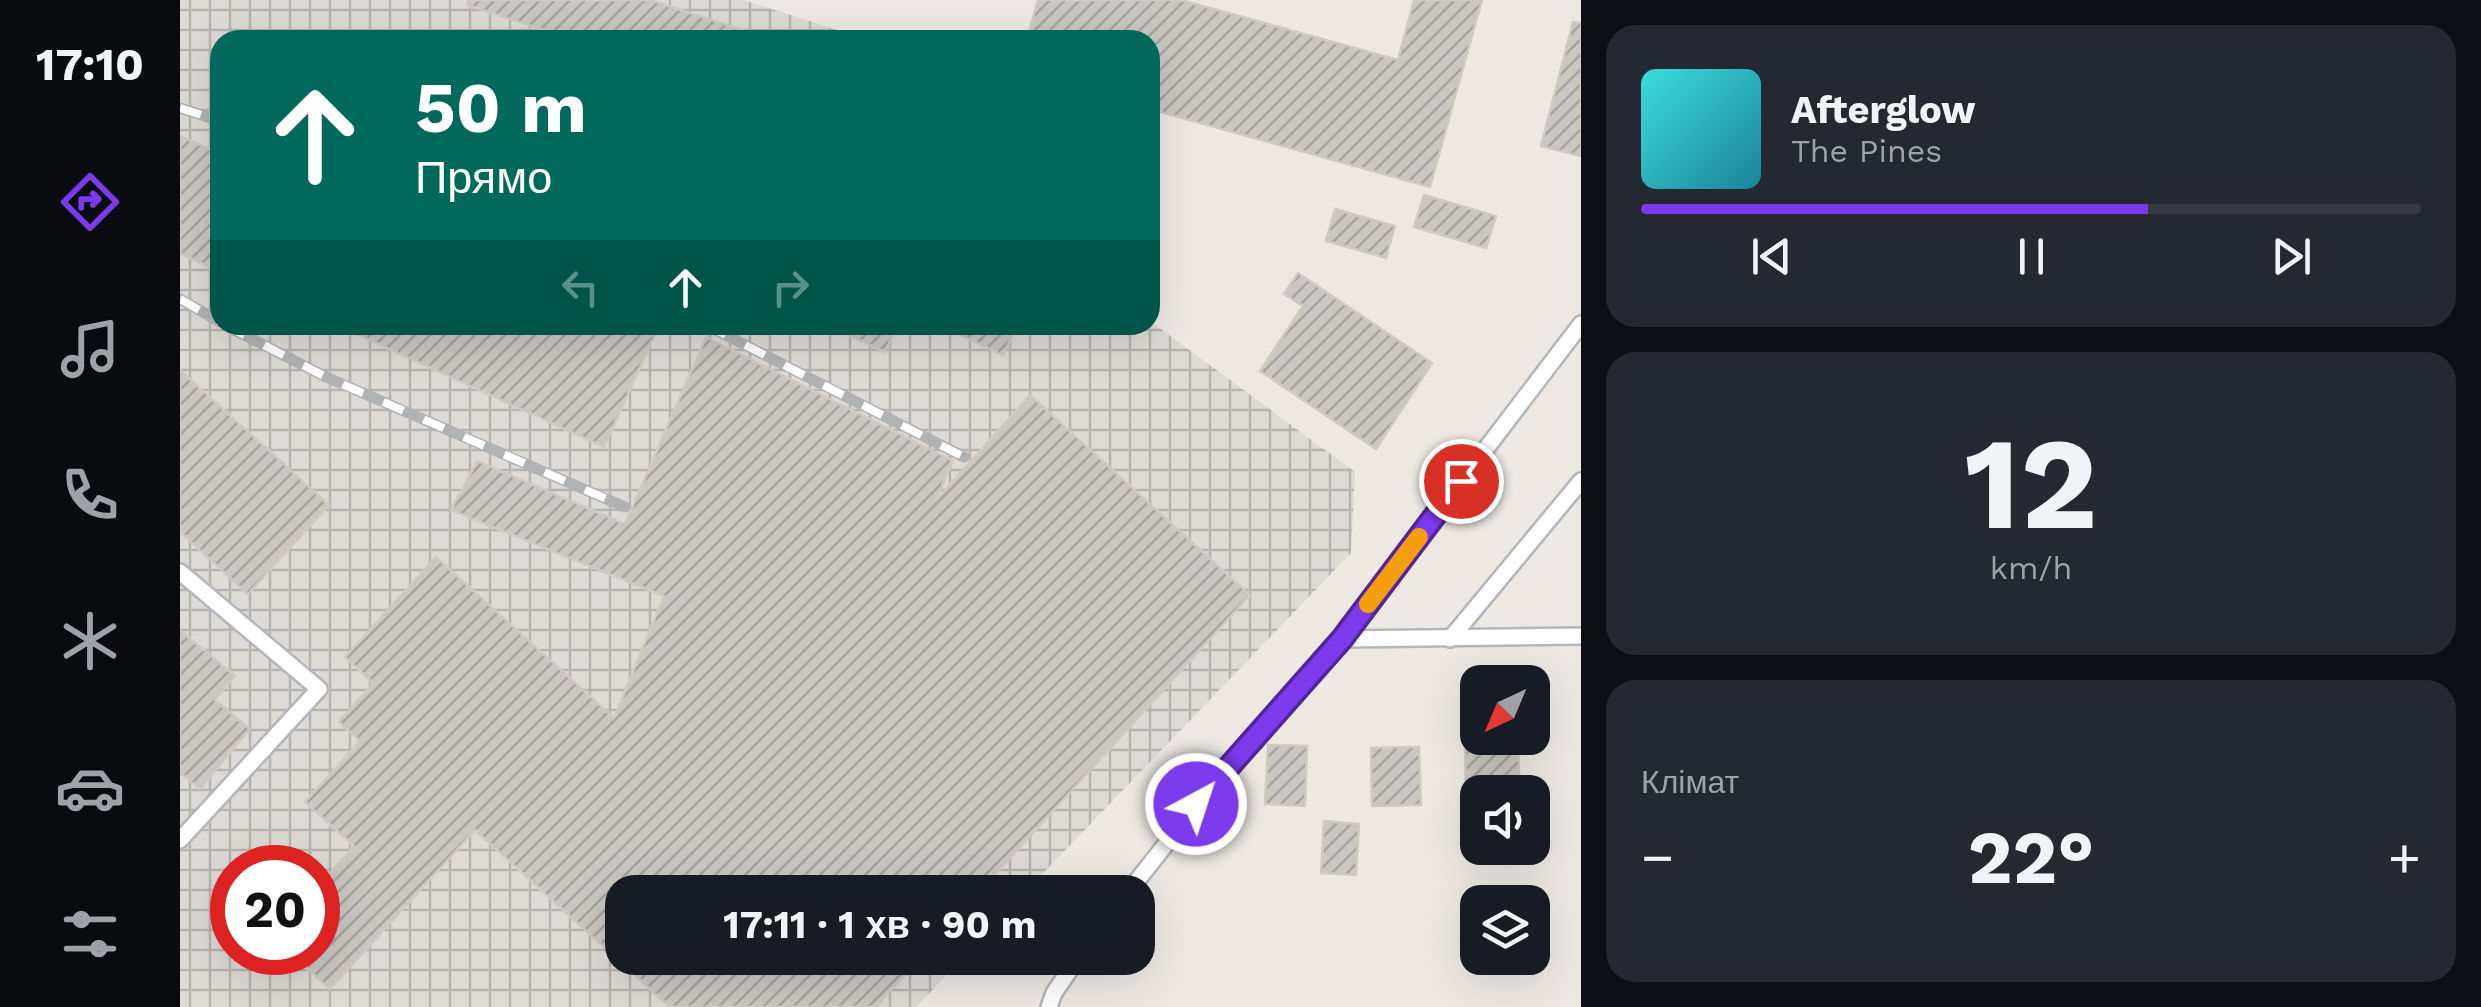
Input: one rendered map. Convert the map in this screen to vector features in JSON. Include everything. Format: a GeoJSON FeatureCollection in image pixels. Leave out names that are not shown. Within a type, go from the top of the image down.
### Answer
{"type":"FeatureCollection","features":[{"type":"Feature","properties":{"kind":"lane"},"geometry":{"type":"LineString","coordinates":[[1141,875],[1196,804],[1342,639],[1581,324]]}},
{"type":"Feature","properties":{"kind":"lane"},"geometry":{"type":"LineString","coordinates":[[1450,639],[1581,481]]}},
{"type":"Feature","properties":{"kind":"lane"},"geometry":{"type":"LineString","coordinates":[[180,572],[319,690],[181,835]]}},
{"type":"Feature","properties":{"kind":"lane"},"geometry":{"type":"LineString","coordinates":[[1342,639],[1578,633]]}},
{"type":"Feature","properties":{"kind":"lane"},"geometry":{"type":"LineString","coordinates":[[1049,1007],[1066,975]]}},
{"type":"Feature","properties":{"kind":"shaded area"},"geometry":{"type":"Polygon","coordinates":[[[180,0],[743,0],[838,30],[210,30],[210,335],[1160,335],[1160,328],[1355,472],[1351,553],[1041,875],[605,875],[605,975],[947,975],[916,1007],[180,1007],[180,0]]]}},
{"type":"Feature","properties":{"kind":"building"},"geometry":{"type":"Polygon","coordinates":[[[468,0],[650,0],[743,30],[544,30],[467,5],[468,0]]]}},
{"type":"Feature","properties":{"kind":"building"},"geometry":{"type":"Polygon","coordinates":[[[1038,0],[1181,0],[1398,60],[1414,0],[1482,0],[1430,187],[1160,112],[1160,30],[1030,30],[1038,0]]]}},
{"type":"Feature","properties":{"kind":"building"},"geometry":{"type":"Polygon","coordinates":[[[1573,22],[1581,23],[1581,156],[1541,146],[1573,22]]]}},
{"type":"Feature","properties":{"kind":"building"},"geometry":{"type":"Polygon","coordinates":[[[180,136],[210,150],[210,267],[180,253],[180,136]]]}},
{"type":"Feature","properties":{"kind":"building"},"geometry":{"type":"Polygon","coordinates":[[[1424,195],[1496,216],[1486,248],[1414,227],[1424,195]]]}},
{"type":"Feature","properties":{"kind":"building"},"geometry":{"type":"Polygon","coordinates":[[[1335,209],[1395,226],[1386,258],[1326,241],[1335,209]]]}},
{"type":"Feature","properties":{"kind":"building"},"geometry":{"type":"Polygon","coordinates":[[[1298,273],[1432,363],[1376,449],[1260,371],[1303,306],[1284,294],[1298,273]]]}},
{"type":"Feature","properties":{"kind":"building"},"geometry":{"type":"Polygon","coordinates":[[[359,335],[654,335],[604,447],[359,335]]]}},
{"type":"Feature","properties":{"kind":"building"},"geometry":{"type":"Polygon","coordinates":[[[848,335],[893,335],[885,352],[848,335]]]}},
{"type":"Feature","properties":{"kind":"building"},"geometry":{"type":"Polygon","coordinates":[[[960,335],[1012,335],[1003,355],[960,335]]]}},
{"type":"Feature","properties":{"kind":"building"},"geometry":{"type":"Polygon","coordinates":[[[706,337],[953,461],[935,501],[1030,395],[1250,595],[995,875],[605,875],[605,948],[475,830],[330,989],[314,975],[340,975],[340,862],[354,846],[305,802],[360,741],[339,722],[373,683],[345,657],[436,557],[614,718],[664,596],[451,510],[477,461],[625,524],[706,337]]]}},
{"type":"Feature","properties":{"kind":"building"},"geometry":{"type":"Polygon","coordinates":[[[180,370],[329,505],[248,594],[180,532],[180,370]]]}},
{"type":"Feature","properties":{"kind":"building"},"geometry":{"type":"Polygon","coordinates":[[[180,630],[235,676],[215,700],[250,729],[200,789],[180,773],[180,630]]]}},
{"type":"Feature","properties":{"kind":"building"},"geometry":{"type":"Polygon","coordinates":[[[1268,745],[1307,746],[1305,806],[1265,804],[1268,745]]]}},
{"type":"Feature","properties":{"kind":"building"},"geometry":{"type":"Polygon","coordinates":[[[1419,747],[1421,805],[1372,806],[1371,748],[1419,747]]]}},
{"type":"Feature","properties":{"kind":"building"},"geometry":{"type":"Polygon","coordinates":[[[1465,755],[1518,755],[1519,775],[1466,775],[1465,755]]]}},
{"type":"Feature","properties":{"kind":"building"},"geometry":{"type":"Polygon","coordinates":[[[1324,821],[1359,824],[1356,875],[1321,873],[1324,821]]]}},
{"type":"Feature","properties":{"kind":"building"},"geometry":{"type":"Polygon","coordinates":[[[635,975],[905,975],[876,1007],[670,1007],[635,975]]]}},
{"type":"Feature","properties":{"kind":"railway"},"geometry":{"type":"LineString","coordinates":[[180,108],[210,118]]}},
{"type":"Feature","properties":{"kind":"railway"},"geometry":{"type":"LineString","coordinates":[[180,299],[210,316]]}},
{"type":"Feature","properties":{"kind":"railway"},"geometry":{"type":"LineString","coordinates":[[244,335],[326,377],[625,507]]}},
{"type":"Feature","properties":{"kind":"railway"},"geometry":{"type":"LineString","coordinates":[[726,335],[964,457]]}},
{"type":"Feature","properties":{"kind":"slow traffic"},"geometry":{"type":"LineString","coordinates":[[1368,604],[1419,537]]}},
{"type":"Feature","properties":{"kind":"route"},"geometry":{"type":"LineString","coordinates":[[1196,804],[1342,639],[1461,481]]}}]}
